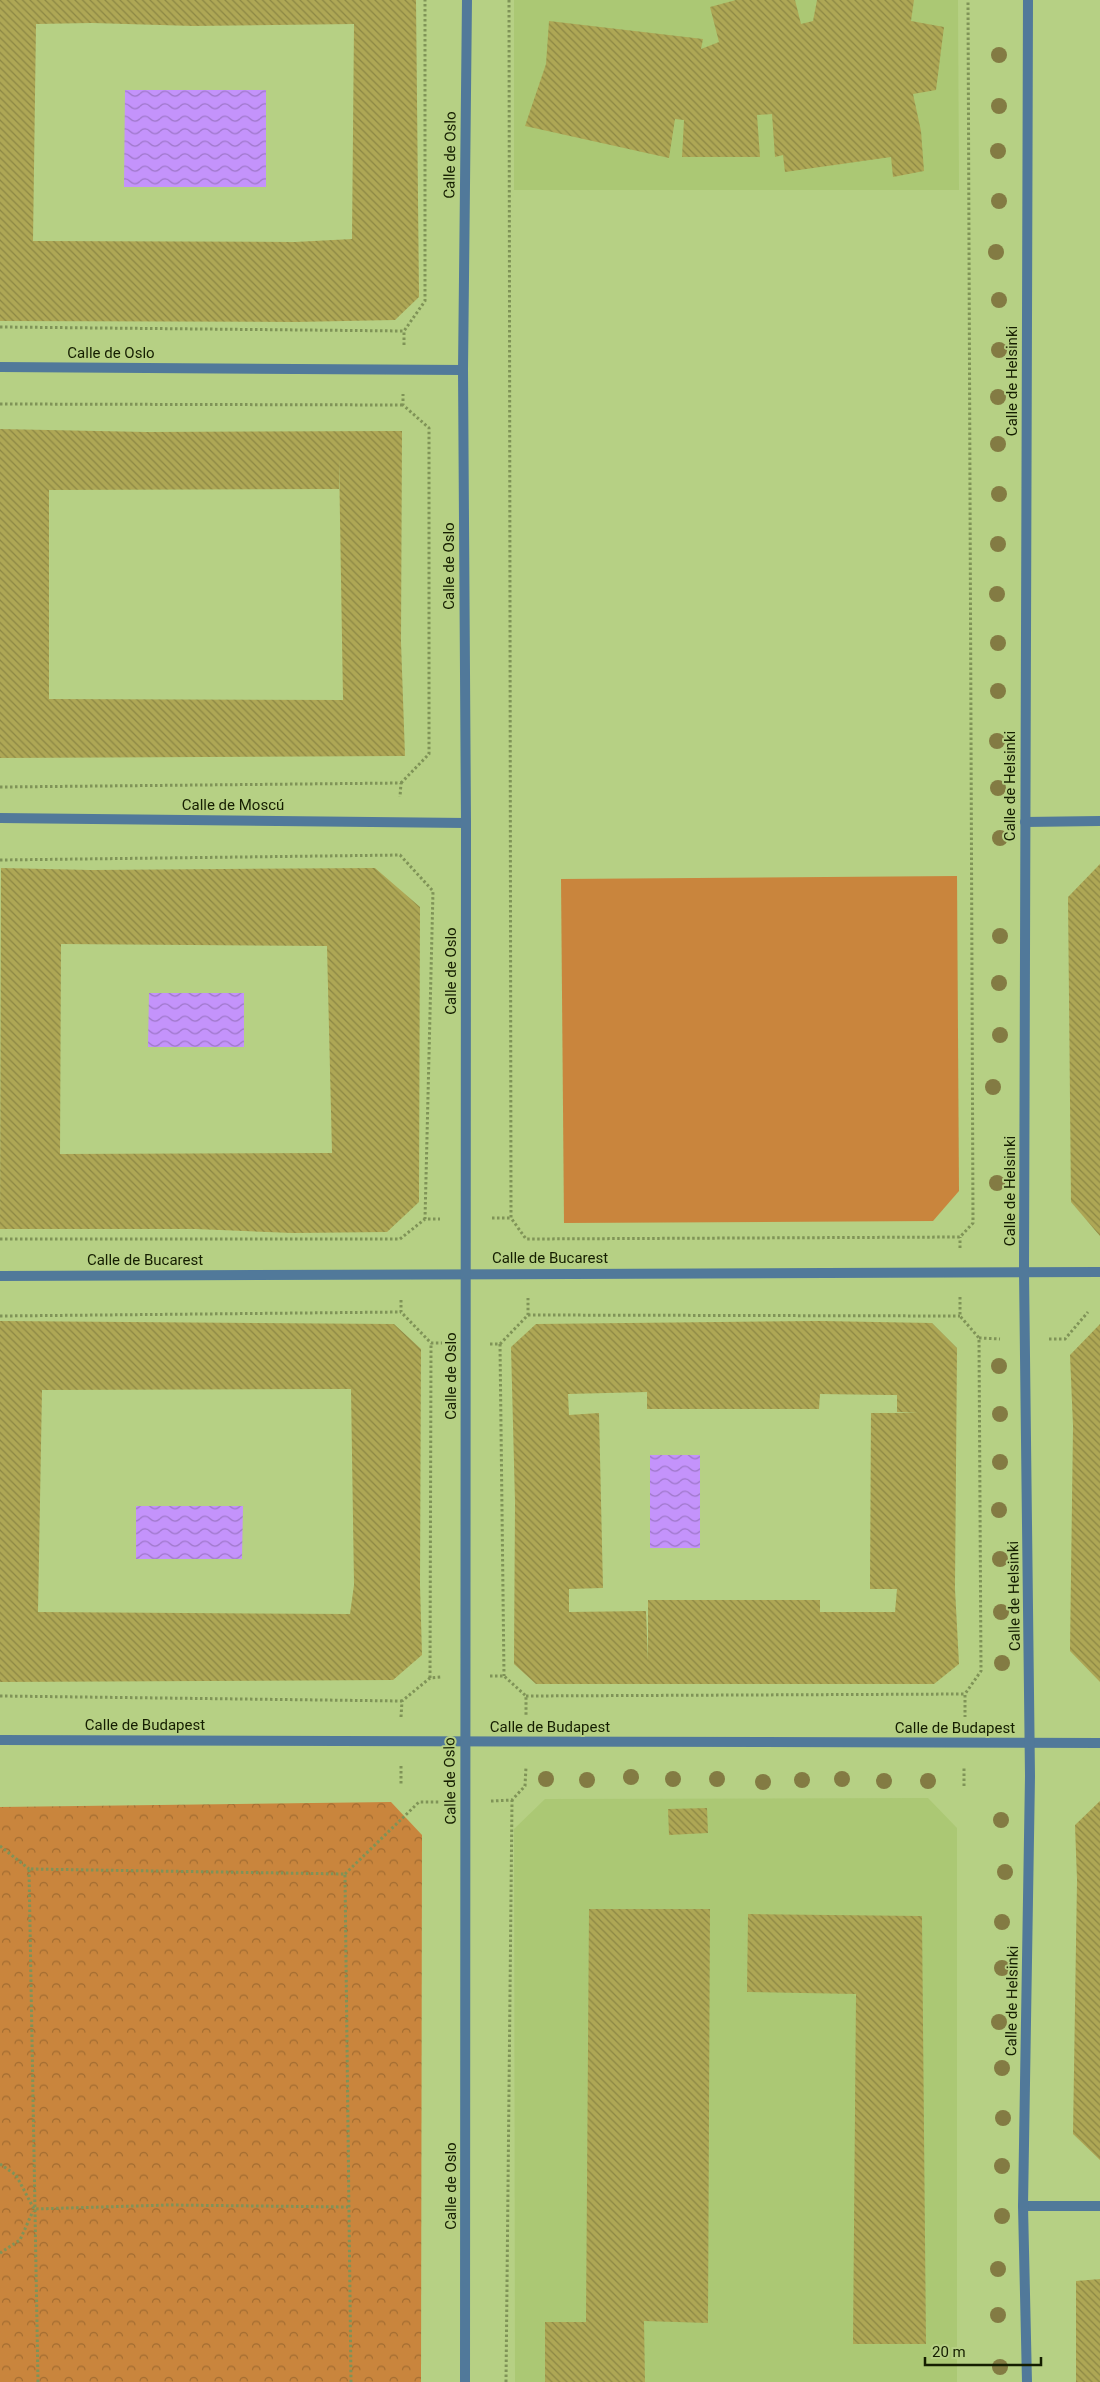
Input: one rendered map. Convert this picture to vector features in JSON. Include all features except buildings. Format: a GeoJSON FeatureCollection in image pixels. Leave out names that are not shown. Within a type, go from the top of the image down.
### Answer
{"type":"FeatureCollection","features":[{"type":"Feature","properties":{"kind":"street","name":"Calle de Oslo"},"geometry":{"type":"LineString","coordinates":[[466,2382],[465,1742],[467,1219],[463,370],[467,0]]}},
{"type":"Feature","properties":{"kind":"street","name":"Calle de Helsinki"},"geometry":{"type":"LineString","coordinates":[[1027,2382],[1024,2206],[1030,1743],[1024,1272],[1028,0]]}},
{"type":"Feature","properties":{"kind":"street","name":"Calle de Oslo"},"geometry":{"type":"LineString","coordinates":[[0,367],[463,370]]}},
{"type":"Feature","properties":{"kind":"street","name":"Calle de Moscú"},"geometry":{"type":"LineString","coordinates":[[0,818],[466,823]]}},
{"type":"Feature","properties":{"kind":"street"},"geometry":{"type":"LineString","coordinates":[[1025,822],[1100,821]]}},
{"type":"Feature","properties":{"kind":"street","name":"Calle de Bucarest"},"geometry":{"type":"LineString","coordinates":[[0,1276],[1100,1272]]}},
{"type":"Feature","properties":{"kind":"street","name":"Calle de Budapest"},"geometry":{"type":"LineString","coordinates":[[0,1740],[1100,1743]]}},
{"type":"Feature","properties":{"kind":"street"},"geometry":{"type":"LineString","coordinates":[[1024,2206],[1100,2206]]}},
{"type":"Feature","properties":{"kind":"path"},"geometry":{"type":"LineString","coordinates":[[509,0],[511,1218],[526,1239],[960,1237],[973,1223],[968,0]]}},
{"type":"Feature","properties":{"kind":"path"},"geometry":{"type":"LineString","coordinates":[[0,327],[404,331]]}},
{"type":"Feature","properties":{"kind":"path"},"geometry":{"type":"LineString","coordinates":[[0,404],[403,405]]}},
{"type":"Feature","properties":{"kind":"path"},"geometry":{"type":"LineString","coordinates":[[0,787],[401,783],[400,855],[433,891],[425,1219]]}},
{"type":"Feature","properties":{"kind":"path"},"geometry":{"type":"LineString","coordinates":[[0,860],[400,855]]}},
{"type":"Feature","properties":{"kind":"path"},"geometry":{"type":"LineString","coordinates":[[0,1240],[400,1239],[425,1219],[467,1219]]}},
{"type":"Feature","properties":{"kind":"path"},"geometry":{"type":"LineString","coordinates":[[960,1272],[960,1316],[978,1338],[979,1348],[981,1671],[964,1694],[964,1786]]}},
{"type":"Feature","properties":{"kind":"path"},"geometry":{"type":"LineString","coordinates":[[0,1316],[401,1312]]}},
{"type":"Feature","properties":{"kind":"path"},"geometry":{"type":"LineString","coordinates":[[528,1315],[960,1316]]}},
{"type":"Feature","properties":{"kind":"path"},"geometry":{"type":"LineString","coordinates":[[430,1678],[431,1343]]}},
{"type":"Feature","properties":{"kind":"path"},"geometry":{"type":"LineString","coordinates":[[500,1344],[504,1676]]}},
{"type":"Feature","properties":{"kind":"path"},"geometry":{"type":"LineString","coordinates":[[526,1696],[964,1694]]}},
{"type":"Feature","properties":{"kind":"path"},"geometry":{"type":"LineString","coordinates":[[0,1696],[402,1701]]}},
{"type":"Feature","properties":{"kind":"path"},"geometry":{"type":"LineString","coordinates":[[506,2382],[512,1800]]}},
{"type":"Feature","properties":{"kind":"path"},"geometry":{"type":"LineString","coordinates":[[0,1846],[29,1869],[344,1874],[419,1802]]}},
{"type":"Feature","properties":{"kind":"path"},"geometry":{"type":"LineString","coordinates":[[29,1869],[38,2382]]}},
{"type":"Feature","properties":{"kind":"path"},"geometry":{"type":"LineString","coordinates":[[344,1874],[351,2382]]}},
{"type":"Feature","properties":{"kind":"path"},"geometry":{"type":"LineString","coordinates":[[0,2164],[16,2175],[34,2208]]}},
{"type":"Feature","properties":{"kind":"path"},"geometry":{"type":"LineString","coordinates":[[34,2208],[169,2206],[348,2207]]}},
{"type":"Feature","properties":{"kind":"path"},"geometry":{"type":"LineString","coordinates":[[0,2253],[20,2240],[34,2208]]}},
{"type":"Feature","properties":{"kind":"shaded area"},"geometry":{"type":"Polygon","coordinates":[[[514,0],[958,0],[959,190],[514,190],[514,0]]]}},
{"type":"Feature","properties":{"kind":"shaded area"},"geometry":{"type":"Polygon","coordinates":[[[928,1798],[957,1828],[957,2382],[515,2382],[514,1829],[545,1799],[928,1798]]]}},
{"type":"Feature","properties":{"kind":"green space"},"geometry":{"type":"Polygon","coordinates":[[[957,876],[959,1191],[933,1221],[564,1223],[561,879],[957,876]]]}},
{"type":"Feature","properties":{"kind":"green space"},"geometry":{"type":"Polygon","coordinates":[[[391,1802],[422,1835],[421,2382],[0,2382],[0,1807],[391,1802]]]}},
{"type":"Feature","properties":{"kind":"water"},"geometry":{"type":"Polygon","coordinates":[[[125,90],[266,90],[266,187],[124,187],[125,90]]]}},
{"type":"Feature","properties":{"kind":"water"},"geometry":{"type":"Polygon","coordinates":[[[149,993],[244,993],[244,1047],[148,1047],[149,993]]]}},
{"type":"Feature","properties":{"kind":"water"},"geometry":{"type":"Polygon","coordinates":[[[650,1455],[700,1455],[700,1548],[650,1548],[650,1455]]]}},
{"type":"Feature","properties":{"kind":"water"},"geometry":{"type":"Polygon","coordinates":[[[136,1506],[243,1506],[242,1559],[136,1559],[136,1506]]]}}]}
